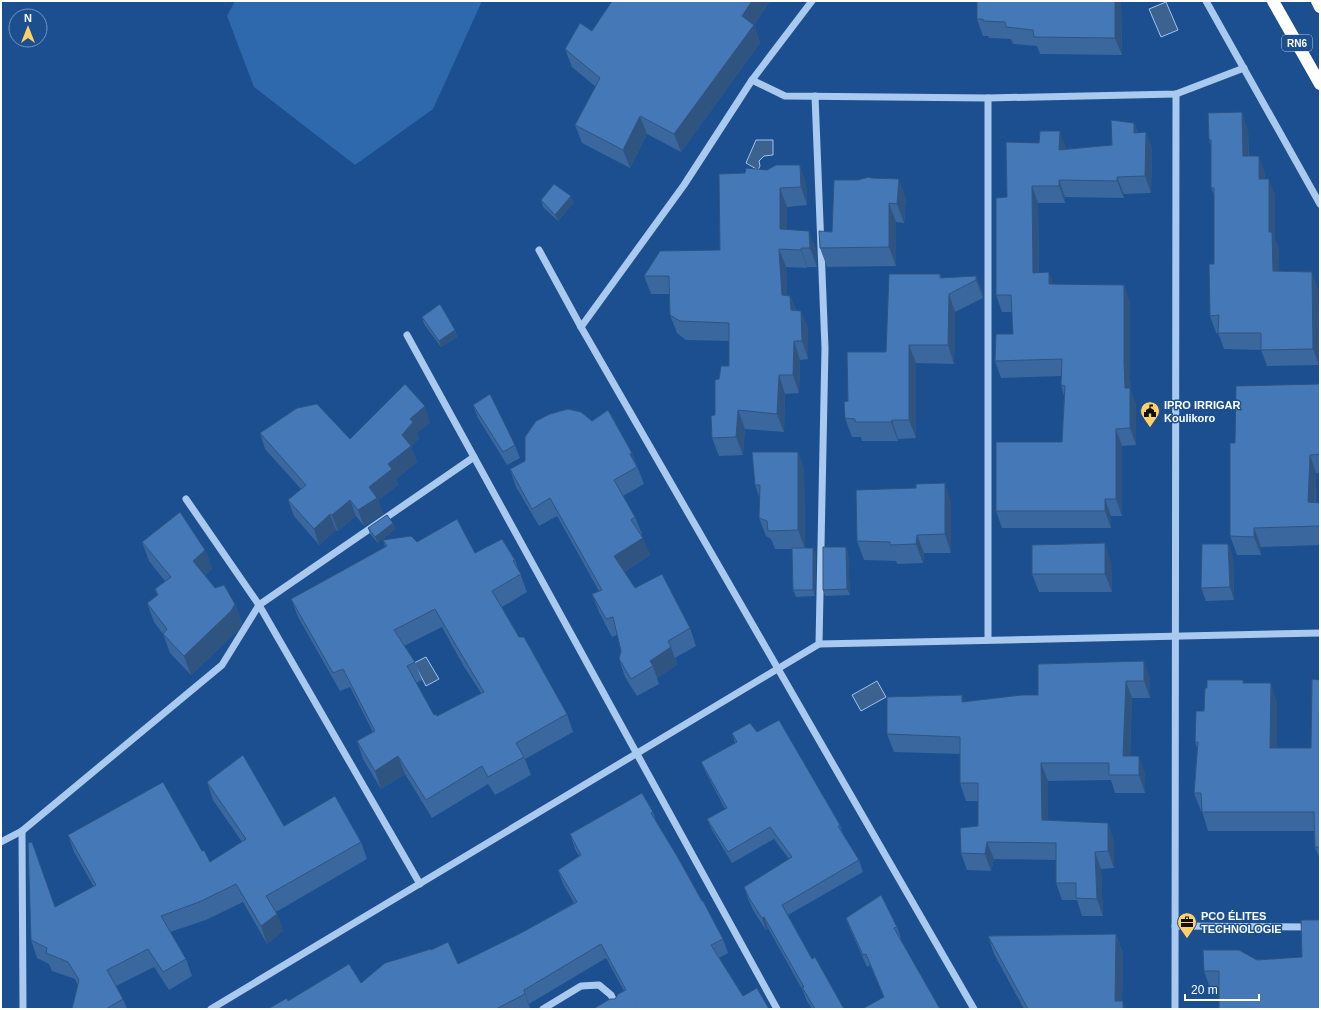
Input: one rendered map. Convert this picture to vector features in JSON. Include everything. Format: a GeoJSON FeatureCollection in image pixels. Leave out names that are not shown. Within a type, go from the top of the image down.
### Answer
{"type":"FeatureCollection","features":[{"type":"Feature","properties":{"kind":"highway","name":"RN6"},"geometry":{"type":"LineString","coordinates":[[1273,1],[1320,84]]}},
{"type":"Feature","properties":{"kind":"highway"},"geometry":{"type":"LineString","coordinates":[[1316,1],[1320,7]]}},
{"type":"Feature","properties":{"kind":"street"},"geometry":{"type":"LineString","coordinates":[[580,327],[684,185],[752,80],[812,1]]}},
{"type":"Feature","properties":{"kind":"street"},"geometry":{"type":"LineString","coordinates":[[1206,1],[1320,204]]}},
{"type":"Feature","properties":{"kind":"street"},"geometry":{"type":"LineString","coordinates":[[752,80],[786,96],[988,98],[1176,94],[1244,68]]}},
{"type":"Feature","properties":{"kind":"street"},"geometry":{"type":"LineString","coordinates":[[1175,1009],[1176,94]]}},
{"type":"Feature","properties":{"kind":"street"},"geometry":{"type":"LineString","coordinates":[[814,96],[825,348],[819,644]]}},
{"type":"Feature","properties":{"kind":"street"},"geometry":{"type":"LineString","coordinates":[[988,98],[988,640]]}},
{"type":"Feature","properties":{"kind":"street"},"geometry":{"type":"LineString","coordinates":[[539,250],[580,327],[974,1009]]}},
{"type":"Feature","properties":{"kind":"street"},"geometry":{"type":"LineString","coordinates":[[407,335],[777,1009]]}},
{"type":"Feature","properties":{"kind":"street"},"geometry":{"type":"LineString","coordinates":[[1,842],[22,830],[222,665],[259,605],[474,457]]}},
{"type":"Feature","properties":{"kind":"street"},"geometry":{"type":"LineString","coordinates":[[186,499],[259,605],[420,884]]}},
{"type":"Feature","properties":{"kind":"street"},"geometry":{"type":"LineString","coordinates":[[211,1009],[819,644],[1320,633]]}},
{"type":"Feature","properties":{"kind":"street"},"geometry":{"type":"LineString","coordinates":[[22,830],[24,1009]]}},
{"type":"Feature","properties":{"kind":"street"},"geometry":{"type":"LineString","coordinates":[[1175,926],[1320,927]]}},
{"type":"Feature","properties":{"kind":"street"},"geometry":{"type":"LineString","coordinates":[[543,1009],[581,986],[599,985],[611,995],[618,1009]]}},
{"type":"Feature","properties":{"kind":"shaded area"},"geometry":{"type":"Polygon","coordinates":[[[235,1],[482,1],[433,109],[355,165],[254,87],[227,16],[235,1]]]}},
{"type":"Feature","properties":{"kind":"shaded area"},"geometry":{"type":"Polygon","coordinates":[[[1166,2],[1178,30],[1161,37],[1149,9],[1166,2]]]}},
{"type":"Feature","properties":{"kind":"shaded area"},"geometry":{"type":"Polygon","coordinates":[[[756,140],[773,140],[773,155],[764,156],[759,161],[760,166],[758,170],[746,163],[756,140]]]}},
{"type":"Feature","properties":{"kind":"shaded area"},"geometry":{"type":"Polygon","coordinates":[[[426,657],[439,679],[426,686],[414,663],[426,657]]]}},
{"type":"Feature","properties":{"kind":"shaded area"},"geometry":{"type":"Polygon","coordinates":[[[877,681],[886,697],[861,711],[852,695],[877,681]]]}},
{"type":"Feature","properties":{"kind":"building"},"geometry":{"type":"Polygon","coordinates":[[[612,1],[752,1],[742,16],[754,25],[674,134],[640,116],[623,150],[575,125],[600,78],[565,49],[580,23],[592,31],[612,1]]]}},
{"type":"Feature","properties":{"kind":"building"},"geometry":{"type":"Polygon","coordinates":[[[977,1],[1115,1],[1115,38],[1034,37],[1033,30],[1006,27],[1005,22],[983,21],[983,19],[977,19],[977,1]]]}},
{"type":"Feature","properties":{"kind":"building"},"geometry":{"type":"Polygon","coordinates":[[[1242,112],[1243,156],[1259,156],[1259,179],[1269,179],[1269,232],[1272,232],[1273,271],[1312,272],[1313,349],[1261,350],[1261,333],[1218,333],[1219,315],[1210,316],[1209,264],[1214,264],[1214,188],[1211,188],[1211,140],[1209,140],[1208,113],[1242,112]]]}},
{"type":"Feature","properties":{"kind":"building"},"geometry":{"type":"Polygon","coordinates":[[[1111,120],[1134,123],[1134,133],[1146,132],[1145,176],[1117,177],[1117,181],[1059,180],[1059,186],[1032,186],[1033,273],[1049,272],[1049,284],[1124,285],[1125,388],[1130,388],[1130,428],[1116,429],[1116,499],[1105,499],[1105,511],[996,511],[996,442],[1062,442],[1065,386],[1061,385],[1062,359],[995,361],[996,334],[1013,334],[1011,295],[996,295],[996,198],[1007,197],[1006,142],[1039,143],[1040,131],[1060,131],[1059,150],[1112,145],[1111,120]]]}},
{"type":"Feature","properties":{"kind":"building"},"geometry":{"type":"Polygon","coordinates":[[[776,165],[800,165],[801,187],[780,188],[780,229],[809,231],[810,248],[801,248],[801,250],[779,249],[782,295],[790,296],[791,310],[801,311],[802,341],[794,341],[793,375],[779,375],[777,414],[738,410],[736,437],[712,438],[711,416],[715,415],[715,380],[719,379],[721,366],[729,366],[729,323],[680,321],[670,315],[669,276],[644,276],[660,251],[720,250],[719,174],[745,173],[746,168],[767,170],[776,165]]]}},
{"type":"Feature","properties":{"kind":"building"},"geometry":{"type":"Polygon","coordinates":[[[869,177],[899,179],[897,204],[889,203],[889,247],[820,248],[819,231],[832,232],[834,180],[858,180],[869,177]]]}},
{"type":"Feature","properties":{"kind":"building"},"geometry":{"type":"Polygon","coordinates":[[[554,184],[571,196],[555,215],[541,200],[554,184]]]}},
{"type":"Feature","properties":{"kind":"building"},"geometry":{"type":"Polygon","coordinates":[[[889,274],[940,274],[940,278],[976,276],[976,280],[949,294],[948,345],[909,345],[909,420],[892,420],[891,422],[855,422],[855,419],[845,418],[844,402],[848,401],[847,352],[886,352],[889,274]]]}},
{"type":"Feature","properties":{"kind":"building"},"geometry":{"type":"Polygon","coordinates":[[[440,304],[455,330],[439,341],[422,317],[440,304]]]}},
{"type":"Feature","properties":{"kind":"building"},"geometry":{"type":"Polygon","coordinates":[[[405,384],[425,406],[410,419],[413,422],[402,435],[411,446],[388,464],[392,469],[369,487],[377,498],[358,510],[350,500],[332,515],[330,514],[314,529],[288,500],[306,485],[260,433],[297,408],[317,404],[350,439],[405,384]]]}},
{"type":"Feature","properties":{"kind":"building"},"geometry":{"type":"Polygon","coordinates":[[[1320,384],[1320,454],[1310,455],[1308,502],[1320,503],[1320,526],[1254,528],[1254,537],[1230,536],[1230,443],[1235,443],[1236,386],[1320,384]]]}},
{"type":"Feature","properties":{"kind":"building"},"geometry":{"type":"Polygon","coordinates":[[[490,394],[515,445],[503,452],[473,405],[490,394]]]}},
{"type":"Feature","properties":{"kind":"building"},"geometry":{"type":"Polygon","coordinates":[[[568,409],[581,412],[592,421],[608,410],[632,453],[630,454],[637,467],[614,480],[635,517],[631,520],[643,538],[614,556],[635,588],[662,574],[690,628],[668,641],[671,647],[650,661],[653,666],[631,679],[619,659],[621,651],[613,617],[606,619],[592,594],[602,590],[550,498],[532,509],[510,469],[525,461],[525,437],[536,421],[550,414],[568,409]]]}},
{"type":"Feature","properties":{"kind":"building"},"geometry":{"type":"Polygon","coordinates":[[[752,452],[798,452],[798,530],[768,531],[767,521],[759,518],[760,485],[755,485],[752,452]]]}},
{"type":"Feature","properties":{"kind":"building"},"geometry":{"type":"Polygon","coordinates":[[[945,483],[945,534],[917,535],[916,544],[890,545],[890,542],[857,541],[856,490],[916,488],[916,484],[945,483]]]}},
{"type":"Feature","properties":{"kind":"building"},"geometry":{"type":"Polygon","coordinates":[[[180,512],[205,550],[193,561],[215,588],[224,585],[235,604],[231,611],[184,656],[163,634],[167,629],[147,603],[158,595],[155,589],[171,577],[142,542],[180,512]]]}},
{"type":"Feature","properties":{"kind":"building"},"geometry":{"type":"Polygon","coordinates":[[[387,515],[393,523],[375,537],[368,528],[387,515]]]}},
{"type":"Feature","properties":{"kind":"building"},"geometry":{"type":"Polygon","coordinates":[[[457,519],[475,553],[502,539],[515,560],[513,561],[521,574],[492,591],[519,637],[524,637],[567,714],[516,743],[524,757],[488,777],[482,766],[426,800],[398,756],[375,771],[357,741],[375,731],[343,669],[333,673],[291,599],[387,546],[383,540],[411,536],[417,542],[457,519]],[[435,609],[394,630],[415,662],[407,666],[434,715],[436,714],[437,716],[484,692],[435,609]]]}},
{"type":"Feature","properties":{"kind":"building"},"geometry":{"type":"Polygon","coordinates":[[[1105,543],[1105,574],[1032,574],[1032,545],[1105,543]]]}},
{"type":"Feature","properties":{"kind":"building"},"geometry":{"type":"Polygon","coordinates":[[[1202,544],[1228,544],[1230,587],[1201,588],[1202,544]]]}},
{"type":"Feature","properties":{"kind":"building"},"geometry":{"type":"Polygon","coordinates":[[[823,547],[846,547],[847,589],[823,590],[823,547]]]}},
{"type":"Feature","properties":{"kind":"building"},"geometry":{"type":"Polygon","coordinates":[[[792,548],[813,548],[813,590],[793,590],[792,548]]]}},
{"type":"Feature","properties":{"kind":"building"},"geometry":{"type":"Polygon","coordinates":[[[1144,661],[1144,681],[1126,681],[1123,756],[1139,756],[1139,775],[1109,775],[1109,763],[1041,763],[1042,820],[1108,823],[1108,851],[1095,852],[1097,899],[1076,898],[1076,883],[1056,883],[1056,843],[987,842],[985,854],[961,853],[960,828],[978,826],[978,783],[960,783],[960,737],[887,734],[887,697],[962,695],[962,702],[1022,695],[1038,695],[1038,664],[1144,661]]]}},
{"type":"Feature","properties":{"kind":"building"},"geometry":{"type":"Polygon","coordinates":[[[1312,679],[1320,680],[1320,847],[1315,847],[1314,812],[1202,812],[1201,793],[1194,793],[1198,742],[1195,742],[1196,711],[1204,711],[1205,688],[1207,688],[1207,680],[1243,680],[1243,683],[1271,683],[1270,748],[1311,748],[1312,679]]]}},
{"type":"Feature","properties":{"kind":"building"},"geometry":{"type":"Polygon","coordinates":[[[779,720],[840,825],[838,826],[859,860],[782,905],[812,959],[815,957],[844,1009],[815,1009],[764,917],[762,918],[744,887],[792,857],[770,827],[728,852],[707,819],[727,808],[701,762],[737,742],[732,733],[750,723],[757,732],[779,720]]]}},
{"type":"Feature","properties":{"kind":"building"},"geometry":{"type":"Polygon","coordinates":[[[243,755],[284,826],[335,796],[361,842],[266,896],[277,914],[261,926],[236,884],[199,902],[161,916],[186,959],[163,972],[148,949],[107,970],[123,999],[106,1009],[72,1009],[79,980],[68,962],[46,953],[47,948],[31,940],[28,843],[32,842],[55,907],[96,885],[68,835],[163,782],[202,851],[204,850],[210,862],[246,839],[207,782],[243,755]]]}},
{"type":"Feature","properties":{"kind":"building"},"geometry":{"type":"Polygon","coordinates":[[[642,793],[653,812],[651,813],[703,901],[723,939],[711,945],[743,996],[757,988],[769,1009],[593,1009],[610,999],[615,999],[618,994],[626,990],[601,944],[524,990],[525,994],[496,1009],[268,1009],[287,998],[288,1001],[349,964],[361,983],[385,963],[431,950],[448,942],[458,964],[521,933],[577,902],[558,870],[581,855],[570,834],[642,793]]]}},
{"type":"Feature","properties":{"kind":"building"},"geometry":{"type":"Polygon","coordinates":[[[881,895],[897,927],[894,928],[940,1009],[862,1009],[884,997],[866,954],[863,955],[846,918],[881,895]]]}},
{"type":"Feature","properties":{"kind":"building"},"geometry":{"type":"Polygon","coordinates":[[[1301,920],[1320,920],[1320,1009],[1219,1009],[1219,971],[1204,971],[1203,950],[1239,950],[1257,960],[1302,957],[1301,920]]]}},
{"type":"Feature","properties":{"kind":"building"},"geometry":{"type":"Polygon","coordinates":[[[1116,934],[1115,1001],[1123,1001],[1123,1009],[1028,1009],[988,936],[1116,934]]]}},
{"type":"Feature","properties":{"kind":"place","name":"IPRO IRRIGAR Koulikoro"},"geometry":{"type":"Point","coordinates":[1150,428]}},
{"type":"Feature","properties":{"kind":"place","name":"PCO ÉLITES TECHNOLOGIE"},"geometry":{"type":"Point","coordinates":[1187,939]}}]}
